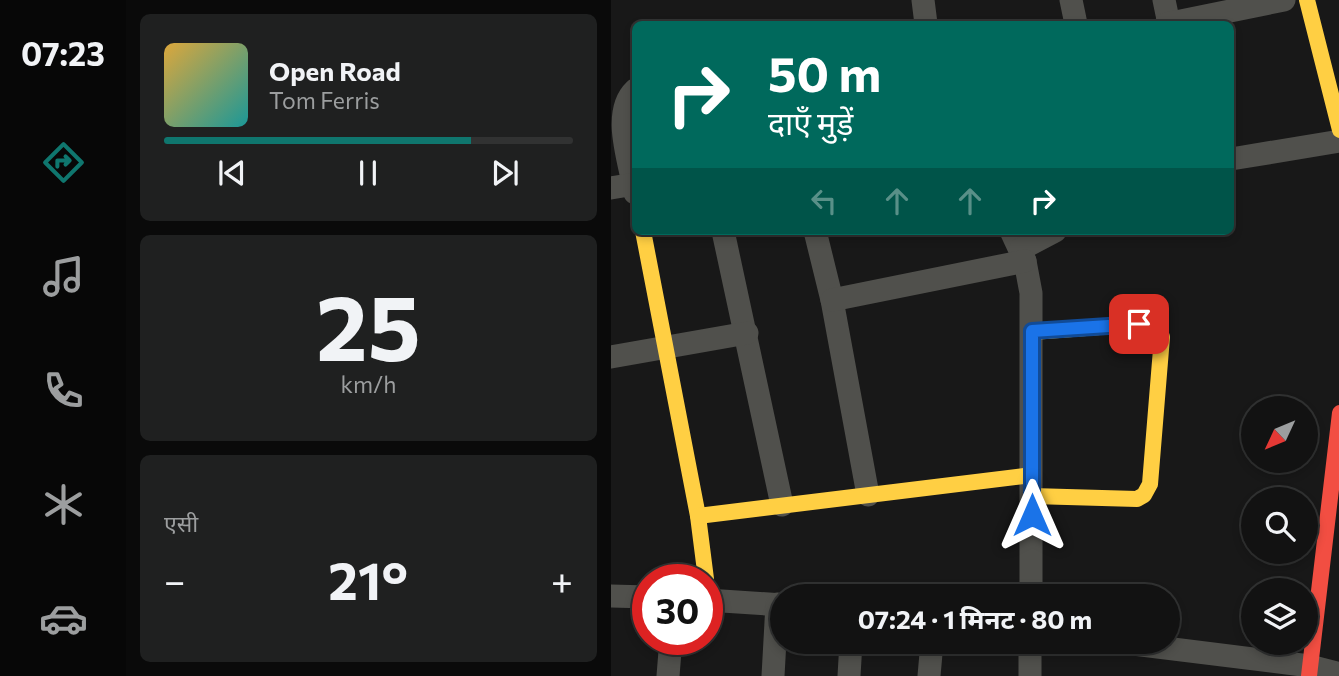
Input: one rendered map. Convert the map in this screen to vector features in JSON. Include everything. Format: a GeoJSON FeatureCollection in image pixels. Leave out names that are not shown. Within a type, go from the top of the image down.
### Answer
{"type":"FeatureCollection","features":[{"type":"Feature","properties":{"kind":"street"},"geometry":{"type":"LineString","coordinates":[[923,0],[926,21]]}},
{"type":"Feature","properties":{"kind":"street"},"geometry":{"type":"LineString","coordinates":[[1071,0],[1075,21]]}},
{"type":"Feature","properties":{"kind":"street"},"geometry":{"type":"LineString","coordinates":[[1164,0],[1167,21]]}},
{"type":"Feature","properties":{"kind":"street"},"geometry":{"type":"LineString","coordinates":[[1182,21],[1284,0]]}},
{"type":"Feature","properties":{"kind":"street"},"geometry":{"type":"LineString","coordinates":[[1307,0],[1328,42],[1339,130]]}},
{"type":"Feature","properties":{"kind":"street"},"geometry":{"type":"LineString","coordinates":[[632,93],[622,110],[621,125],[632,174]]}},
{"type":"Feature","properties":{"kind":"street"},"geometry":{"type":"LineString","coordinates":[[1234,158],[1339,141]]}},
{"type":"Feature","properties":{"kind":"street"},"geometry":{"type":"LineString","coordinates":[[611,188],[632,187]]}},
{"type":"Feature","properties":{"kind":"street"},"geometry":{"type":"LineString","coordinates":[[644,235],[698,516],[704,564]]}},
{"type":"Feature","properties":{"kind":"street"},"geometry":{"type":"LineString","coordinates":[[724,235],[783,505]]}},
{"type":"Feature","properties":{"kind":"street"},"geometry":{"type":"LineString","coordinates":[[816,235],[832,300],[868,495]]}},
{"type":"Feature","properties":{"kind":"street"},"geometry":{"type":"LineString","coordinates":[[832,300],[1019,247],[1046,235]]}},
{"type":"Feature","properties":{"kind":"street"},"geometry":{"type":"LineString","coordinates":[[1019,247],[1031,293],[1031,584]]}},
{"type":"Feature","properties":{"kind":"street"},"geometry":{"type":"LineString","coordinates":[[698,516],[868,495],[1032,485],[1137,499],[1144,495],[1149,484],[1162,337],[1159,328],[1139,324],[1032,331]]}},
{"type":"Feature","properties":{"kind":"street"},"geometry":{"type":"LineString","coordinates":[[611,357],[747,333]]}},
{"type":"Feature","properties":{"kind":"street"},"geometry":{"type":"LineString","coordinates":[[1309,671],[1339,413]]}},
{"type":"Feature","properties":{"kind":"street"},"geometry":{"type":"LineString","coordinates":[[723,595],[770,602]]}},
{"type":"Feature","properties":{"kind":"street"},"geometry":{"type":"LineString","coordinates":[[611,596],[632,597]]}},
{"type":"Feature","properties":{"kind":"street"},"geometry":{"type":"LineString","coordinates":[[1180,652],[1339,674]]}},
{"type":"Feature","properties":{"kind":"street"},"geometry":{"type":"LineString","coordinates":[[773,676],[775,654]]}},
{"type":"Feature","properties":{"kind":"street"},"geometry":{"type":"LineString","coordinates":[[849,676],[850,654]]}},
{"type":"Feature","properties":{"kind":"street"},"geometry":{"type":"LineString","coordinates":[[929,676],[931,654]]}},
{"type":"Feature","properties":{"kind":"street"},"geometry":{"type":"LineString","coordinates":[[1030,654],[1030,676]]}},
{"type":"Feature","properties":{"kind":"street"},"geometry":{"type":"LineString","coordinates":[[668,676],[670,655]]}},
{"type":"Feature","properties":{"kind":"traffic: slow"},"geometry":{"type":"LineString","coordinates":[[1307,0],[1340,130]]}},
{"type":"Feature","properties":{"kind":"traffic: slow"},"geometry":{"type":"LineString","coordinates":[[644,235],[698,516],[704,564]]}},
{"type":"Feature","properties":{"kind":"traffic: slow"},"geometry":{"type":"LineString","coordinates":[[1032,332],[1140,324],[1159,329],[1162,337],[1150,484],[1144,495],[1137,499],[1032,496]]}},
{"type":"Feature","properties":{"kind":"traffic: slow"},"geometry":{"type":"LineString","coordinates":[[698,516],[1032,475]]}},
{"type":"Feature","properties":{"kind":"traffic: jam"},"geometry":{"type":"LineString","coordinates":[[1309,676],[1340,413]]}},
{"type":"Feature","properties":{"kind":"route"},"geometry":{"type":"LineString","coordinates":[[1032,515],[1032,331],[1139,324]]}}]}
